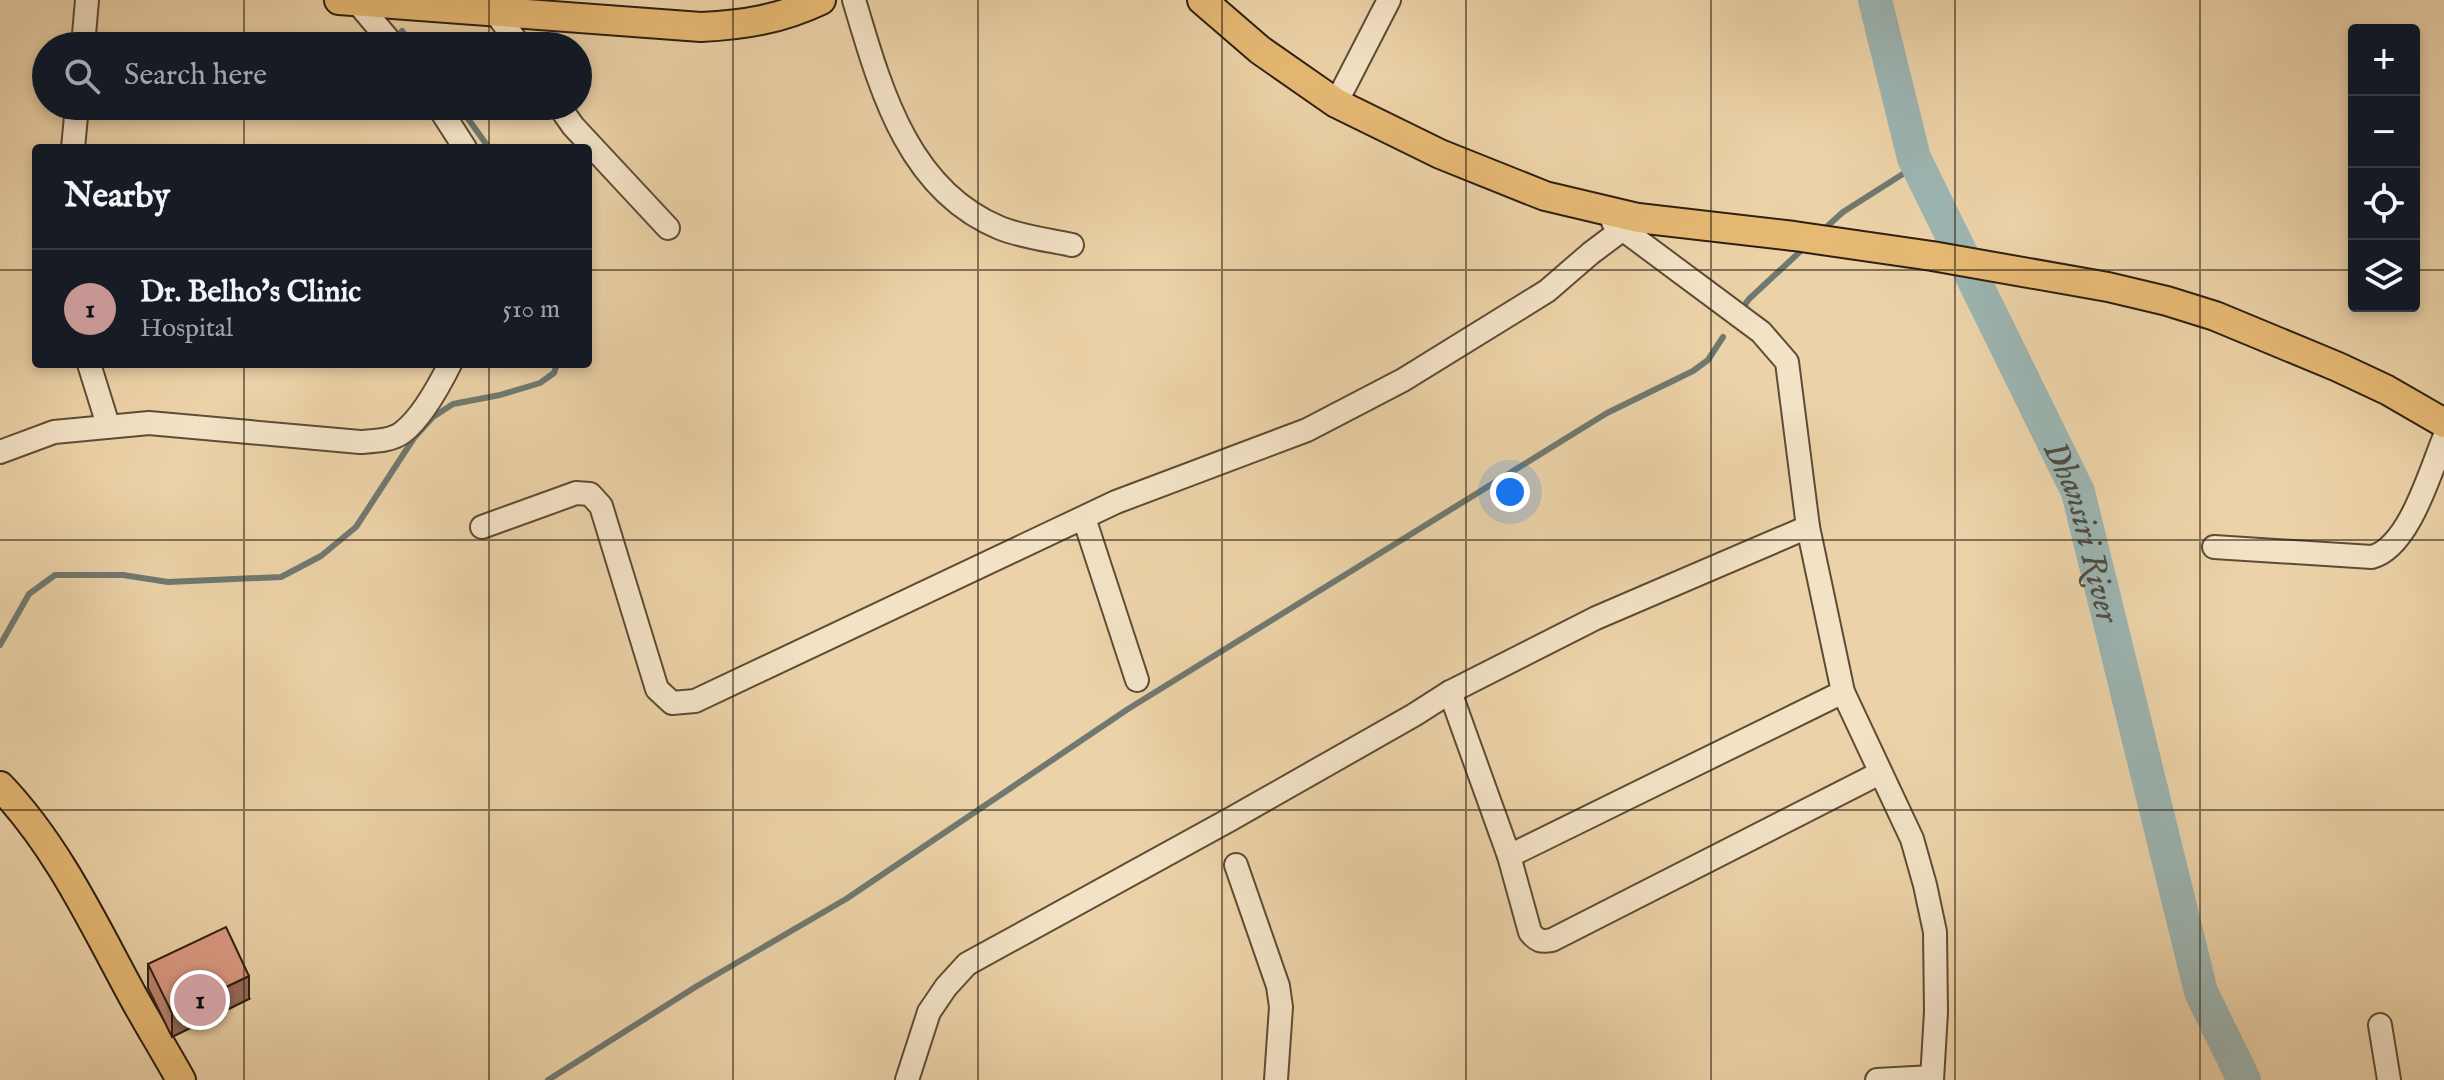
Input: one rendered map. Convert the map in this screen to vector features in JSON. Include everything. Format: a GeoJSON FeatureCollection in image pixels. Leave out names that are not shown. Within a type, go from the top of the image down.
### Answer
{"type":"FeatureCollection","features":[{"type":"Feature","properties":{"kind":"main road"},"geometry":{"type":"LineString","coordinates":[[347,1],[491,6],[701,27],[744,25],[773,19],[821,0]]}},
{"type":"Feature","properties":{"kind":"main road"},"geometry":{"type":"LineString","coordinates":[[1202,0],[1260,50],[1336,103],[1440,154],[1545,196],[1600,211],[1932,256],[2108,287],[2215,316],[2338,367],[2387,390],[2444,423]]}},
{"type":"Feature","properties":{"kind":"main road"},"geometry":{"type":"LineString","coordinates":[[0,786],[24,812],[72,881],[181,1080]]}},
{"type":"Feature","properties":{"kind":"street"},"geometry":{"type":"LineString","coordinates":[[84,32],[87,0]]}},
{"type":"Feature","properties":{"kind":"street"},"geometry":{"type":"LineString","coordinates":[[854,0],[878,83],[903,137],[927,174],[957,203],[1000,228],[1072,245]]}},
{"type":"Feature","properties":{"kind":"street"},"geometry":{"type":"LineString","coordinates":[[1336,103],[1389,0]]}},
{"type":"Feature","properties":{"kind":"street"},"geometry":{"type":"LineString","coordinates":[[347,1],[379,32]]}},
{"type":"Feature","properties":{"kind":"street"},"geometry":{"type":"LineString","coordinates":[[491,6],[510,32]]}},
{"type":"Feature","properties":{"kind":"street"},"geometry":{"type":"LineString","coordinates":[[73,144],[76,120]]}},
{"type":"Feature","properties":{"kind":"street"},"geometry":{"type":"LineString","coordinates":[[447,120],[462,144]]}},
{"type":"Feature","properties":{"kind":"street"},"geometry":{"type":"LineString","coordinates":[[569,120],[590,144]]}},
{"type":"Feature","properties":{"kind":"street"},"geometry":{"type":"LineString","coordinates":[[592,146],[668,228]]}},
{"type":"Feature","properties":{"kind":"street"},"geometry":{"type":"LineString","coordinates":[[1600,211],[1761,332],[1787,362],[1808,527],[1843,692],[1912,839],[1935,932],[1936,1012],[1932,1078],[1877,1080]]}},
{"type":"Feature","properties":{"kind":"street"},"geometry":{"type":"LineString","coordinates":[[482,527],[576,493],[590,494],[601,506],[657,689],[672,703],[684,704],[1116,502],[1307,430],[1403,380],[1547,291],[1623,229]]}},
{"type":"Feature","properties":{"kind":"street"},"geometry":{"type":"LineString","coordinates":[[90,368],[108,425]]}},
{"type":"Feature","properties":{"kind":"street"},"geometry":{"type":"LineString","coordinates":[[0,452],[54,432],[149,423],[360,442],[386,440],[402,434],[415,420],[448,368]]}},
{"type":"Feature","properties":{"kind":"street"},"geometry":{"type":"LineString","coordinates":[[2214,547],[2372,557],[2383,554],[2404,531],[2444,438]]}},
{"type":"Feature","properties":{"kind":"street"},"geometry":{"type":"LineString","coordinates":[[1084,518],[1137,680]]}},
{"type":"Feature","properties":{"kind":"street"},"geometry":{"type":"LineString","coordinates":[[910,1079],[929,1012],[967,964],[1244,812],[1450,692],[1596,618],[1808,527]]}},
{"type":"Feature","properties":{"kind":"street"},"geometry":{"type":"LineString","coordinates":[[1450,692],[1509,856],[1530,932],[1536,940],[1543,942],[1880,773]]}},
{"type":"Feature","properties":{"kind":"street"},"geometry":{"type":"LineString","coordinates":[[1509,856],[1843,692]]}},
{"type":"Feature","properties":{"kind":"street"},"geometry":{"type":"LineString","coordinates":[[1236,865],[1278,986],[1281,1007],[1276,1080]]}},
{"type":"Feature","properties":{"kind":"street"},"geometry":{"type":"LineString","coordinates":[[2380,1025],[2389,1080]]}},
{"type":"Feature","properties":{"kind":"building"},"geometry":{"type":"Polygon","coordinates":[[[226,927],[249,976],[172,1013],[148,964],[226,927]]]}},
{"type":"Feature","properties":{"kind":"waterway","name":"Dhansiri River"},"geometry":{"type":"LineString","coordinates":[[1875,0],[1914,158],[2078,492],[2201,992],[2244,1080]]}},
{"type":"Feature","properties":{"kind":"waterway"},"geometry":{"type":"LineString","coordinates":[[469,120],[486,144]]}},
{"type":"Feature","properties":{"kind":"waterway"},"geometry":{"type":"LineString","coordinates":[[1822,231],[1843,212],[1917,165]]}},
{"type":"Feature","properties":{"kind":"waterway"},"geometry":{"type":"LineString","coordinates":[[1742,309],[1805,247]]}},
{"type":"Feature","properties":{"kind":"waterway"},"geometry":{"type":"LineString","coordinates":[[548,1080],[697,986],[846,899],[1128,709],[1607,413],[1693,371],[1708,360],[1723,337]]}},
{"type":"Feature","properties":{"kind":"waterway"},"geometry":{"type":"LineString","coordinates":[[0,645],[29,594],[55,575],[123,575],[168,582],[281,577],[321,556],[356,527],[414,438],[433,417],[453,404],[540,383],[554,373],[556,368]]}},
{"type":"Feature","properties":{"kind":"place","name":"Dr. Belho's Clinic"},"geometry":{"type":"Point","coordinates":[200,1000]}}]}
